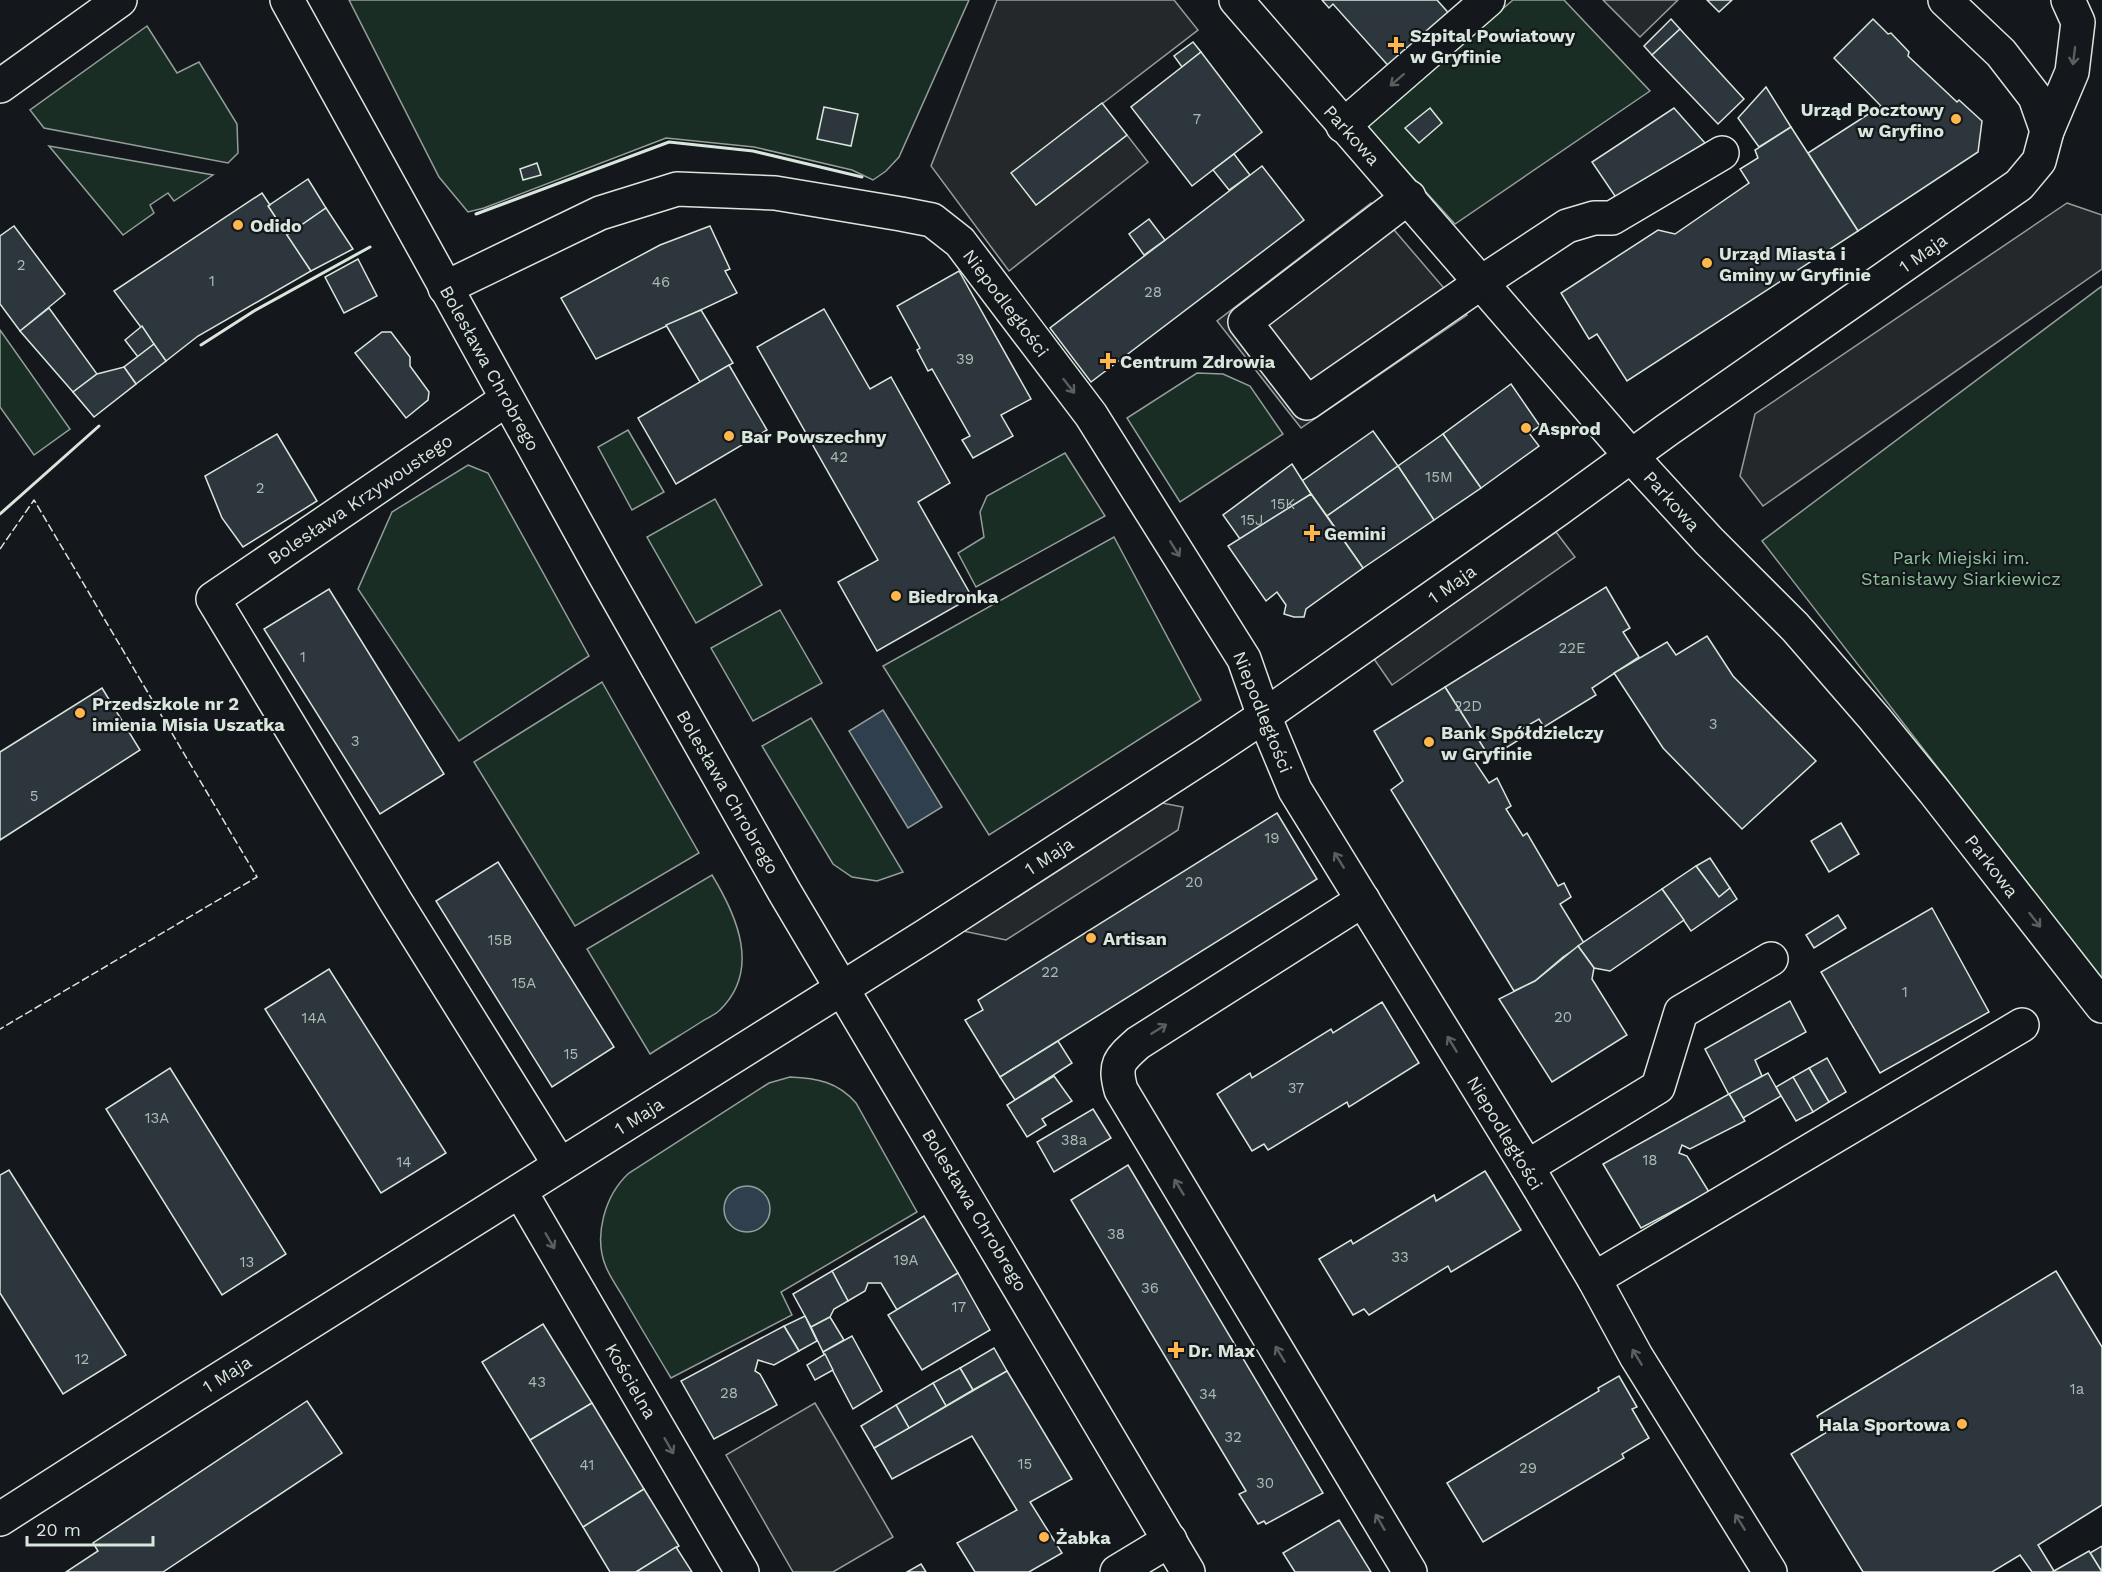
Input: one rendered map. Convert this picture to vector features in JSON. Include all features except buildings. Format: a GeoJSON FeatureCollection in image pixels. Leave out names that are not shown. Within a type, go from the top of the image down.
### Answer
{"type":"FeatureCollection","features":[{"type":"Feature","properties":{"kind":"street"},"geometry":{"type":"LineString","coordinates":[[0,86],[120,0]]}},
{"type":"Feature","properties":{"kind":"street","name":"Bolesława Chrobrego"},"geometry":{"type":"LineString","coordinates":[[287,0],[717,774],[1188,1572]]}},
{"type":"Feature","properties":{"kind":"street","name":"Parkowa"},"geometry":{"type":"LineString","coordinates":[[1236,0],[1631,456],[1709,541],[1795,627],[1934,791],[2102,1006]]}},
{"type":"Feature","properties":{"kind":"street"},"geometry":{"type":"LineString","coordinates":[[1343,126],[1488,0]]}},
{"type":"Feature","properties":{"kind":"street"},"geometry":{"type":"LineString","coordinates":[[1945,0],[2001,53],[2035,97],[2047,131]]}},
{"type":"Feature","properties":{"kind":"street","name":"1 Maja"},"geometry":{"type":"LineString","coordinates":[[0,1519],[843,988],[1264,716],[2019,185],[2039,161],[2047,131],[2072,72],[2078,22],[2068,0]]}},
{"type":"Feature","properties":{"kind":"street"},"geometry":{"type":"LineString","coordinates":[[1408,198],[1245,322],[1307,403],[1567,226],[1594,218],[1612,218],[1722,153]]}},
{"type":"Feature","properties":{"kind":"street","name":"Niepodległości"},"geometry":{"type":"LineString","coordinates":[[446,288],[600,213],[677,189],[775,193],[901,214],[932,220],[960,242],[1091,415],[1244,658],[1264,716],[1295,790],[1527,1167],[1594,1279],[1636,1356],[1770,1572]]}},
{"type":"Feature","properties":{"kind":"street","name":"Bolesława Krzywoustego"},"geometry":{"type":"LineString","coordinates":[[507,399],[213,599],[396,902],[560,1165]]}},
{"type":"Feature","properties":{"kind":"street"},"geometry":{"type":"LineString","coordinates":[[1363,900],[1137,1043],[1120,1058],[1116,1074],[1120,1090],[1410,1572]]}},
{"type":"Feature","properties":{"kind":"street"},"geometry":{"type":"LineString","coordinates":[[1527,1167],[1658,1087],[1681,1012],[1771,959]]}},
{"type":"Feature","properties":{"kind":"street"},"geometry":{"type":"LineString","coordinates":[[1594,1279],[2022,1025]]}},
{"type":"Feature","properties":{"kind":"street","name":"Kościelna"},"geometry":{"type":"LineString","coordinates":[[520,1191],[742,1572]]}},
{"type":"Feature","properties":{"kind":"street"},"geometry":{"type":"LineString","coordinates":[[1117,1572],[1170,1540]]}},
{"type":"Feature","properties":{"kind":"green space"},"geometry":{"type":"Polygon","coordinates":[[[349,0],[969,0],[899,157],[886,171],[873,180],[852,170],[754,147],[666,138],[484,208],[468,212],[439,177],[349,0]]]}},
{"type":"Feature","properties":{"kind":"green space"},"geometry":{"type":"Polygon","coordinates":[[[1513,0],[1564,0],[1650,91],[1455,224],[1366,126],[1513,0]]]}},
{"type":"Feature","properties":{"kind":"green space"},"geometry":{"type":"Polygon","coordinates":[[[147,26],[177,73],[199,62],[237,124],[238,153],[228,163],[44,128],[30,110],[147,26]]]}},
{"type":"Feature","properties":{"kind":"green space"},"geometry":{"type":"Polygon","coordinates":[[[49,146],[213,175],[174,201],[168,193],[150,205],[154,213],[123,235],[49,146]]]}},
{"type":"Feature","properties":{"kind":"green space","name":"Park Miejski im. Stanisławy Siarkiewicz"},"geometry":{"type":"Polygon","coordinates":[[[2102,286],[2102,984],[2032,889],[1762,541],[2102,286]]]}},
{"type":"Feature","properties":{"kind":"green space"},"geometry":{"type":"Polygon","coordinates":[[[0,330],[70,429],[34,455],[0,407],[0,330]]]}},
{"type":"Feature","properties":{"kind":"green space"},"geometry":{"type":"Polygon","coordinates":[[[1197,373],[1223,374],[1250,386],[1283,434],[1180,502],[1127,418],[1197,373]]]}},
{"type":"Feature","properties":{"kind":"green space"},"geometry":{"type":"Polygon","coordinates":[[[628,430],[664,492],[632,510],[598,447],[628,430]]]}},
{"type":"Feature","properties":{"kind":"green space"},"geometry":{"type":"Polygon","coordinates":[[[1065,453],[1105,516],[976,587],[958,553],[984,537],[980,512],[987,496],[1065,453]]]}},
{"type":"Feature","properties":{"kind":"green space"},"geometry":{"type":"Polygon","coordinates":[[[468,465],[488,473],[589,656],[459,741],[358,589],[392,512],[468,465]]]}},
{"type":"Feature","properties":{"kind":"green space"},"geometry":{"type":"Polygon","coordinates":[[[715,499],[762,585],[696,623],[647,537],[715,499]]]}},
{"type":"Feature","properties":{"kind":"green space"},"geometry":{"type":"Polygon","coordinates":[[[1114,537],[1201,700],[989,835],[883,666],[1114,537]]]}},
{"type":"Feature","properties":{"kind":"green space"},"geometry":{"type":"Polygon","coordinates":[[[780,610],[822,683],[753,721],[711,648],[780,610]]]}},
{"type":"Feature","properties":{"kind":"green space"},"geometry":{"type":"Polygon","coordinates":[[[602,682],[699,853],[575,926],[474,762],[602,682]]]}},
{"type":"Feature","properties":{"kind":"green space"},"geometry":{"type":"Polygon","coordinates":[[[811,718],[903,872],[877,881],[852,877],[833,864],[762,746],[811,718]]]}},
{"type":"Feature","properties":{"kind":"green space"},"geometry":{"type":"Polygon","coordinates":[[[712,875],[730,908],[741,943],[740,978],[732,994],[718,1012],[650,1054],[587,949],[712,875]]]}},
{"type":"Feature","properties":{"kind":"green space"},"geometry":{"type":"Polygon","coordinates":[[[790,1077],[826,1082],[842,1090],[856,1103],[917,1212],[781,1292],[792,1315],[671,1378],[606,1267],[602,1255],[601,1229],[608,1204],[613,1193],[629,1173],[769,1083],[790,1077]]]}},
{"type":"Feature","properties":{"kind":"shaded area"},"geometry":{"type":"Polygon","coordinates":[[[997,0],[1174,0],[1198,30],[1012,173],[1036,205],[1127,135],[1148,162],[1009,271],[931,166],[997,0]]]}},
{"type":"Feature","properties":{"kind":"shaded area"},"geometry":{"type":"Polygon","coordinates":[[[1603,0],[1678,0],[1640,37],[1603,0]]]}},
{"type":"Feature","properties":{"kind":"shaded area"},"geometry":{"type":"Polygon","coordinates":[[[1371,203],[1467,315],[1301,428],[1217,321],[1371,203]]]}},
{"type":"Feature","properties":{"kind":"shaded area"},"geometry":{"type":"Polygon","coordinates":[[[2067,203],[2102,215],[2102,269],[1763,506],[1740,476],[1755,414],[2067,203]]]}},
{"type":"Feature","properties":{"kind":"shaded area"},"geometry":{"type":"Polygon","coordinates":[[[1556,532],[1575,557],[1392,685],[1374,659],[1556,532]]]}},
{"type":"Feature","properties":{"kind":"shaded area"},"geometry":{"type":"Polygon","coordinates":[[[1157,802],[1183,807],[1178,830],[1006,940],[958,930],[1157,802]]]}},
{"type":"Feature","properties":{"kind":"shaded area"},"geometry":{"type":"Polygon","coordinates":[[[815,1403],[893,1537],[833,1572],[793,1572],[726,1455],[815,1403]]]}},
{"type":"Feature","properties":{"kind":"water"},"geometry":{"type":"Polygon","coordinates":[[[883,710],[942,807],[908,828],[849,731],[883,710]]]}},
{"type":"Feature","properties":{"kind":"water"},"geometry":{"type":"Polygon","coordinates":[[[747,1186],[756,1187],[763,1193],[769,1200],[769,1218],[763,1225],[756,1231],[747,1232],[738,1231],[731,1225],[725,1218],[724,1209],[725,1200],[731,1193],[738,1187],[747,1186]]]}},
{"type":"Feature","properties":{"kind":"fence"},"geometry":{"type":"LineString","coordinates":[[0,549],[34,500],[257,877],[0,1029]]}},
{"type":"Feature","properties":{"kind":"wall"},"geometry":{"type":"LineString","coordinates":[[476,214],[669,142],[753,151],[862,177]]}},
{"type":"Feature","properties":{"kind":"wall"},"geometry":{"type":"LineString","coordinates":[[201,345],[254,311],[370,247]]}},
{"type":"Feature","properties":{"kind":"wall"},"geometry":{"type":"LineString","coordinates":[[0,514],[99,426]]}},
{"type":"Feature","properties":{"kind":"place","name":"Szpital Powiatowy w Gryfinie"},"geometry":{"type":"Point","coordinates":[1396,45]}},
{"type":"Feature","properties":{"kind":"place","name":"Urząd Pocztowy w Gryfino"},"geometry":{"type":"Point","coordinates":[1956,119]}},
{"type":"Feature","properties":{"kind":"place","name":"Odido"},"geometry":{"type":"Point","coordinates":[238,225]}},
{"type":"Feature","properties":{"kind":"place","name":"Urząd Miasta i Gminy w Gryfinie"},"geometry":{"type":"Point","coordinates":[1707,263]}},
{"type":"Feature","properties":{"kind":"place","name":"Centrum Zdrowia"},"geometry":{"type":"Point","coordinates":[1108,361]}},
{"type":"Feature","properties":{"kind":"place","name":"Asprod"},"geometry":{"type":"Point","coordinates":[1526,428]}},
{"type":"Feature","properties":{"kind":"place","name":"Bar Powszechny"},"geometry":{"type":"Point","coordinates":[729,436]}},
{"type":"Feature","properties":{"kind":"place","name":"Gemini"},"geometry":{"type":"Point","coordinates":[1312,533]}},
{"type":"Feature","properties":{"kind":"place","name":"Biedronka"},"geometry":{"type":"Point","coordinates":[896,596]}},
{"type":"Feature","properties":{"kind":"place","name":"Przedszkole nr 2 imienia Misia Uszatka"},"geometry":{"type":"Point","coordinates":[80,713]}},
{"type":"Feature","properties":{"kind":"place","name":"Bank Spółdzielczy w Gryfinie"},"geometry":{"type":"Point","coordinates":[1429,742]}},
{"type":"Feature","properties":{"kind":"place","name":"Artisan"},"geometry":{"type":"Point","coordinates":[1091,938]}},
{"type":"Feature","properties":{"kind":"place","name":"Dr. Max"},"geometry":{"type":"Point","coordinates":[1176,1350]}},
{"type":"Feature","properties":{"kind":"place","name":"Hala Sportowa"},"geometry":{"type":"Point","coordinates":[1962,1424]}},
{"type":"Feature","properties":{"kind":"place","name":"Żabka"},"geometry":{"type":"Point","coordinates":[1044,1537]}}]}
